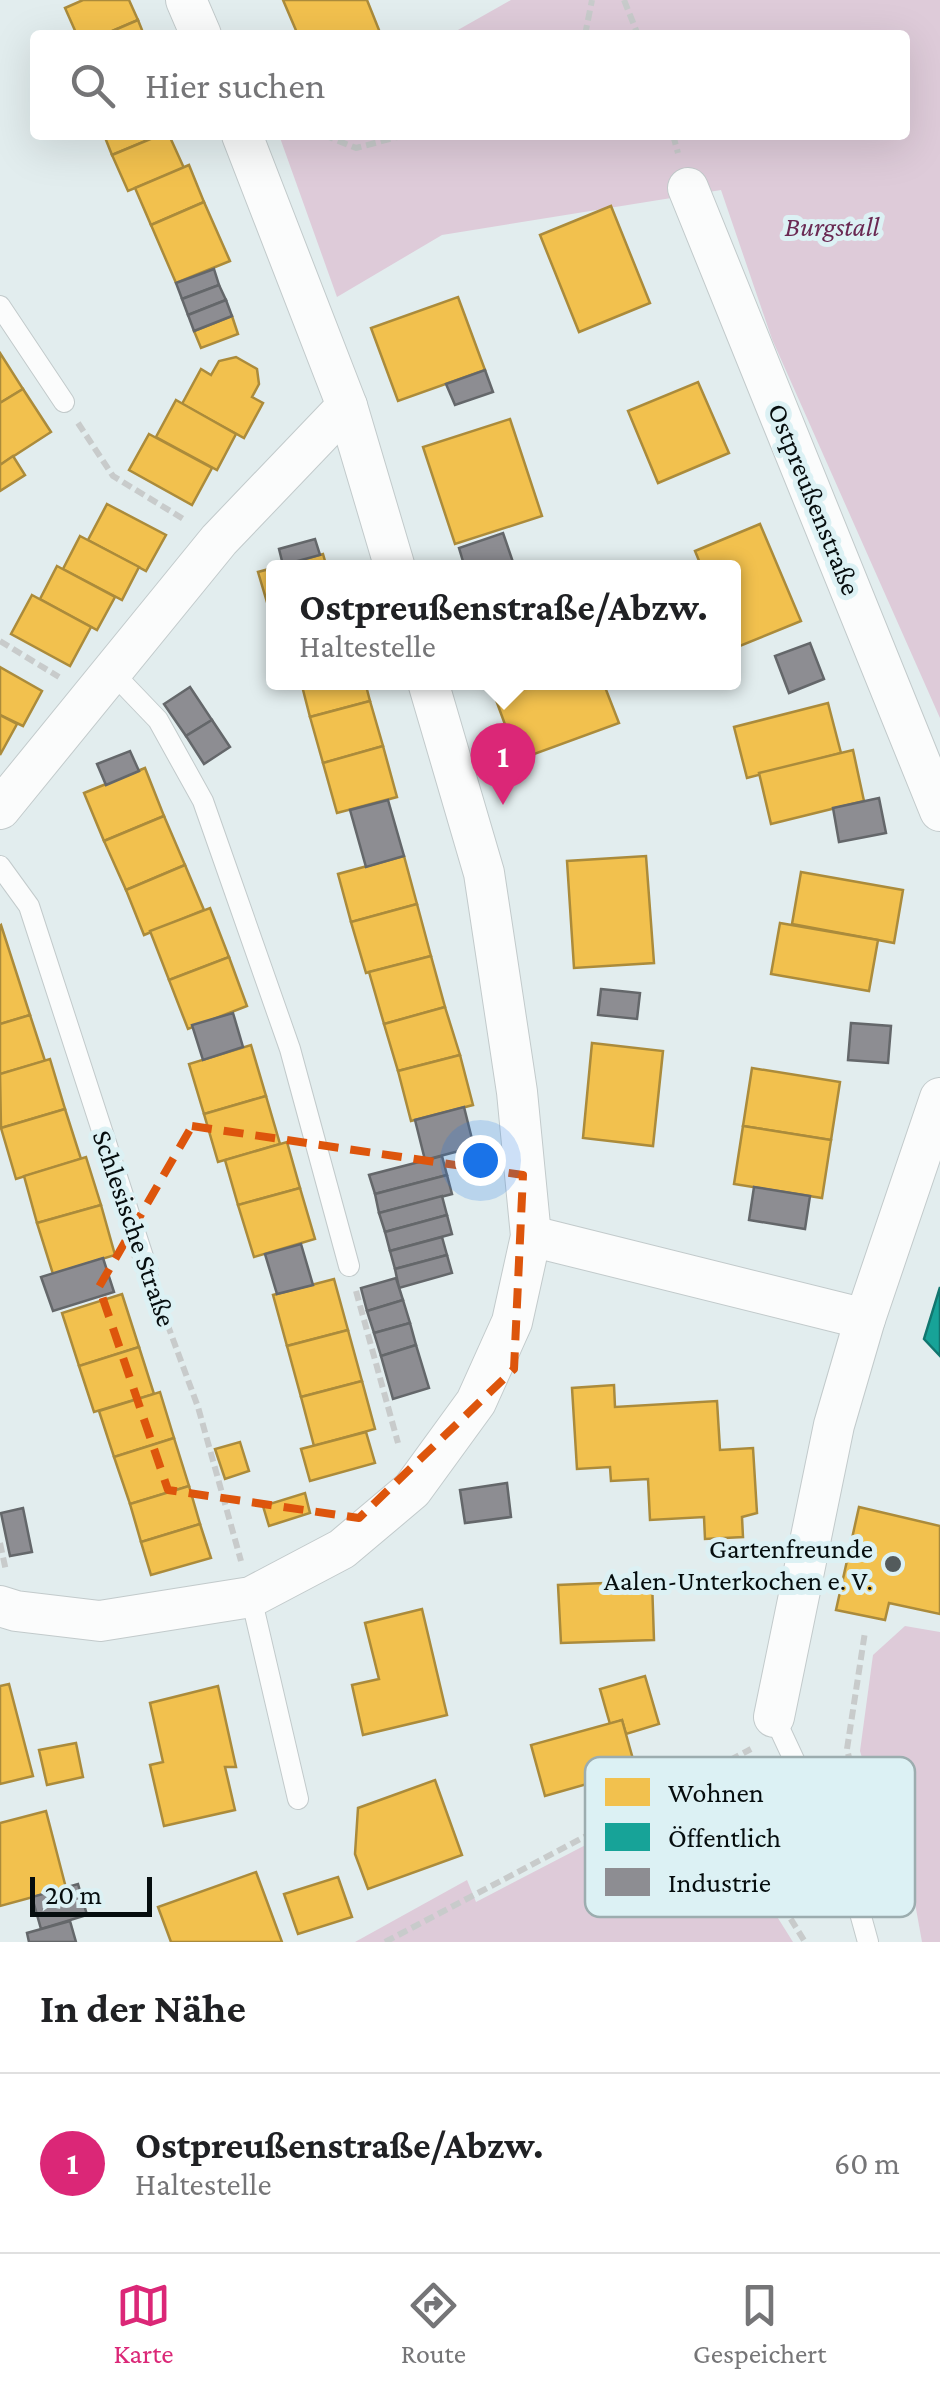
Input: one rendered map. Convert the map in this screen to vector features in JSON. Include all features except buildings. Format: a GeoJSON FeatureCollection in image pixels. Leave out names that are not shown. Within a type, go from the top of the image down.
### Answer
{"type":"FeatureCollection","features":[{"type":"Feature","properties":{"kind":"street"},"geometry":{"type":"LineString","coordinates":[[186,0],[199,30]]}},
{"type":"Feature","properties":{"kind":"street"},"geometry":{"type":"LineString","coordinates":[[244,140],[347,406],[393,560]]}},
{"type":"Feature","properties":{"kind":"street","name":"Ostpreußenstraße"},"geometry":{"type":"LineString","coordinates":[[688,188],[940,810]]}},
{"type":"Feature","properties":{"kind":"street"},"geometry":{"type":"LineString","coordinates":[[0,809],[219,540],[347,406]]}},
{"type":"Feature","properties":{"kind":"street"},"geometry":{"type":"LineString","coordinates":[[0,1606],[100,1621],[251,1597],[342,1549],[412,1490],[476,1402],[512,1322],[530,1236],[517,1092],[484,874],[430,690]]}},
{"type":"Feature","properties":{"kind":"street"},"geometry":{"type":"LineString","coordinates":[[773,1728],[834,1425],[940,1098]]}},
{"type":"Feature","properties":{"kind":"street"},"geometry":{"type":"LineString","coordinates":[[530,1236],[866,1319]]}},
{"type":"Feature","properties":{"kind":"lane"},"geometry":{"type":"LineString","coordinates":[[0,306],[64,402]]}},
{"type":"Feature","properties":{"kind":"lane"},"geometry":{"type":"LineString","coordinates":[[101,685],[158,720],[203,801],[290,1049],[349,1266]]}},
{"type":"Feature","properties":{"kind":"lane","name":"Schlesische Straße"},"geometry":{"type":"LineString","coordinates":[[0,866],[28,906],[148,1272]]}},
{"type":"Feature","properties":{"kind":"lane"},"geometry":{"type":"LineString","coordinates":[[251,1597],[298,1799]]}},
{"type":"Feature","properties":{"kind":"lane"},"geometry":{"type":"LineString","coordinates":[[773,1728],[788,1757]]}},
{"type":"Feature","properties":{"kind":"lane"},"geometry":{"type":"LineString","coordinates":[[861,1917],[868,1942]]}},
{"type":"Feature","properties":{"kind":"path"},"geometry":{"type":"LineString","coordinates":[[586,30],[592,0]]}},
{"type":"Feature","properties":{"kind":"path"},"geometry":{"type":"LineString","coordinates":[[624,0],[636,30]]}},
{"type":"Feature","properties":{"kind":"path"},"geometry":{"type":"LineString","coordinates":[[336,140],[356,148],[386,140]]}},
{"type":"Feature","properties":{"kind":"path"},"geometry":{"type":"LineString","coordinates":[[64,402],[113,476],[219,540]]}},
{"type":"Feature","properties":{"kind":"path"},"geometry":{"type":"LineString","coordinates":[[0,641],[101,685]]}},
{"type":"Feature","properties":{"kind":"path"},"geometry":{"type":"LineString","coordinates":[[349,1266],[412,1490]]}},
{"type":"Feature","properties":{"kind":"path","name":"Schlesische Straße"},"geometry":{"type":"LineString","coordinates":[[148,1272],[198,1408],[251,1597]]}},
{"type":"Feature","properties":{"kind":"path"},"geometry":{"type":"LineString","coordinates":[[849,1757],[865,1632]]}},
{"type":"Feature","properties":{"kind":"path"},"geometry":{"type":"LineString","coordinates":[[720,1757],[773,1728]]}},
{"type":"Feature","properties":{"kind":"path"},"geometry":{"type":"LineString","coordinates":[[768,1757],[773,1728]]}},
{"type":"Feature","properties":{"kind":"path"},"geometry":{"type":"LineString","coordinates":[[385,1942],[585,1832]]}},
{"type":"Feature","properties":{"kind":"path"},"geometry":{"type":"LineString","coordinates":[[789,1917],[805,1942]]}},
{"type":"Feature","properties":{"kind":"highlighted area"},"geometry":{"type":"Polygon","coordinates":[[[192,1126],[523,1175],[514,1369],[359,1518],[168,1490],[99,1287],[192,1126]]]}},
{"type":"Feature","properties":{"kind":"green space","name":"Burgstall"},"geometry":{"type":"Polygon","coordinates":[[[511,0],[940,0],[940,718],[772,339],[721,190],[442,235],[337,297],[281,140],[910,140],[910,30],[458,30],[511,0]]]}},
{"type":"Feature","properties":{"kind":"green space"},"geometry":{"type":"Polygon","coordinates":[[[905,1626],[940,1632],[940,1942],[922,1942],[915,1903],[915,1757],[862,1757],[860,1751],[873,1655],[905,1626]]]}},
{"type":"Feature","properties":{"kind":"green space"},"geometry":{"type":"Polygon","coordinates":[[[585,1845],[585,1917],[777,1917],[793,1942],[355,1942],[467,1880],[476,1902],[585,1845]]]}},
{"type":"Feature","properties":{"kind":"place","name":"Ostpreußenstraße/Abzw."},"geometry":{"type":"Point","coordinates":[503,805]}},
{"type":"Feature","properties":{"kind":"place","name":"Gartenfreunde Aalen-Unterkochen e. V."},"geometry":{"type":"Point","coordinates":[893,1564]}}]}
